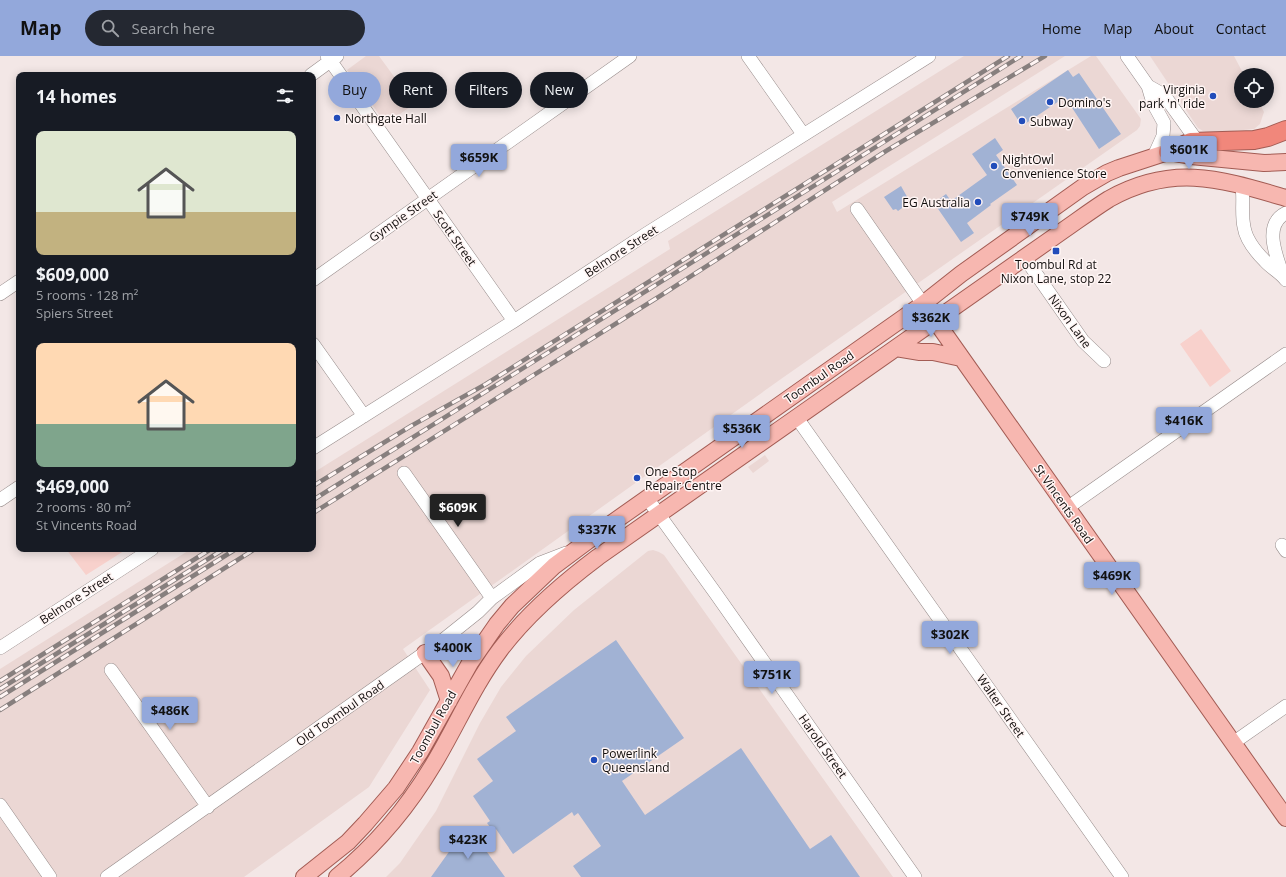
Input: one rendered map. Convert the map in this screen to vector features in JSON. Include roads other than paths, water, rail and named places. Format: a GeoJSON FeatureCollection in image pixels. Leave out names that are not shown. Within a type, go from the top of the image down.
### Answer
{"type":"FeatureCollection","features":[{"type":"Feature","properties":{"kind":"highway"},"geometry":{"type":"LineString","coordinates":[[1155,156],[1190,142],[1254,140],[1268,137],[1286,130]]}},
{"type":"Feature","properties":{"kind":"main road"},"geometry":{"type":"LineString","coordinates":[[1148,183],[1155,156],[1191,156],[1264,163],[1286,162]]}},
{"type":"Feature","properties":{"kind":"main road","name":"Toombul Road"},"geometry":{"type":"LineString","coordinates":[[304,877],[348,842],[396,788],[420,752],[470,663],[497,624],[512,606],[554,566],[647,498],[923,304],[961,274],[1083,187],[1107,173],[1155,156]]}},
{"type":"Feature","properties":{"kind":"main road","name":"Toombul Road"},"geometry":{"type":"LineString","coordinates":[[337,877],[364,853],[409,801],[433,764],[480,680],[500,650],[536,609],[564,583],[598,557],[1110,199],[1148,183],[1174,178],[1196,177],[1242,186],[1286,198]]}},
{"type":"Feature","properties":{"kind":"main road","name":"St Vincents Road"},"geometry":{"type":"LineString","coordinates":[[923,304],[1286,818]]}},
{"type":"Feature","properties":{"kind":"main road"},"geometry":{"type":"LineString","coordinates":[[896,348],[920,352],[933,352],[961,358]]}},
{"type":"Feature","properties":{"kind":"main road"},"geometry":{"type":"LineString","coordinates":[[425,653],[441,676],[448,701]]}},
{"type":"Feature","properties":{"kind":"street","name":"Gympie Street"},"geometry":{"type":"LineString","coordinates":[[316,278],[630,56]]}},
{"type":"Feature","properties":{"kind":"street"},"geometry":{"type":"LineString","coordinates":[[748,56],[803,134]]}},
{"type":"Feature","properties":{"kind":"street","name":"Belmore Street"},"geometry":{"type":"LineString","coordinates":[[316,446],[514,321],[646,234],[803,134],[929,56]]}},
{"type":"Feature","properties":{"kind":"street"},"geometry":{"type":"LineString","coordinates":[[1127,56],[1148,86],[1153,103],[1164,123],[1164,136],[1155,156]]}},
{"type":"Feature","properties":{"kind":"street","name":"Scott Street"},"geometry":{"type":"LineString","coordinates":[[332,58],[514,321]]}},
{"type":"Feature","properties":{"kind":"street"},"geometry":{"type":"LineString","coordinates":[[315,72],[332,58]]}},
{"type":"Feature","properties":{"kind":"street"},"geometry":{"type":"LineString","coordinates":[[1148,86],[1164,95],[1197,141]]}},
{"type":"Feature","properties":{"kind":"street"},"geometry":{"type":"LineString","coordinates":[[1242,186],[1244,202],[1243,226],[1247,237],[1265,262],[1284,278]]}},
{"type":"Feature","properties":{"kind":"street","name":"St Vincents Road"},"geometry":{"type":"LineString","coordinates":[[857,209],[923,304]]}},
{"type":"Feature","properties":{"kind":"street"},"geometry":{"type":"LineString","coordinates":[[1284,278],[1274,248],[1273,233],[1277,220],[1286,213]]}},
{"type":"Feature","properties":{"kind":"street","name":"Nixon Lane"},"geometry":{"type":"LineString","coordinates":[[1025,258],[1083,341],[1104,361]]}},
{"type":"Feature","properties":{"kind":"street"},"geometry":{"type":"LineString","coordinates":[[0,294],[16,283]]}},
{"type":"Feature","properties":{"kind":"street"},"geometry":{"type":"LineString","coordinates":[[316,348],[364,416]]}},
{"type":"Feature","properties":{"kind":"street"},"geometry":{"type":"LineString","coordinates":[[1068,508],[1286,354]]}},
{"type":"Feature","properties":{"kind":"street","name":"Walter Street"},"geometry":{"type":"LineString","coordinates":[[797,418],[1122,877]]}},
{"type":"Feature","properties":{"kind":"street"},"geometry":{"type":"LineString","coordinates":[[404,473],[492,598]]}},
{"type":"Feature","properties":{"kind":"street"},"geometry":{"type":"LineString","coordinates":[[0,500],[16,489]]}},
{"type":"Feature","properties":{"kind":"street","name":"Harold Street"},"geometry":{"type":"LineString","coordinates":[[647,498],[660,514],[915,877]]}},
{"type":"Feature","properties":{"kind":"street","name":"Old Toombul Road"},"geometry":{"type":"LineString","coordinates":[[108,877],[425,653],[478,612],[492,598],[540,563],[573,551]]}},
{"type":"Feature","properties":{"kind":"street","name":"Belmore Street"},"geometry":{"type":"LineString","coordinates":[[0,648],[147,552]]}},
{"type":"Feature","properties":{"kind":"street"},"geometry":{"type":"LineString","coordinates":[[111,670],[208,807]]}},
{"type":"Feature","properties":{"kind":"street"},"geometry":{"type":"LineString","coordinates":[[1234,743],[1286,706]]}},
{"type":"Feature","properties":{"kind":"street"},"geometry":{"type":"LineString","coordinates":[[0,805],[50,877]]}},
{"type":"Feature","properties":{"kind":"railway"},"geometry":{"type":"LineString","coordinates":[[316,484],[411,426],[486,384],[1008,56]]}},
{"type":"Feature","properties":{"kind":"railway"},"geometry":{"type":"LineString","coordinates":[[316,498],[1021,56]]}},
{"type":"Feature","properties":{"kind":"railway"},"geometry":{"type":"LineString","coordinates":[[316,511],[660,296],[886,151],[1045,56]]}},
{"type":"Feature","properties":{"kind":"railway"},"geometry":{"type":"LineString","coordinates":[[0,681],[206,552]]}},
{"type":"Feature","properties":{"kind":"railway"},"geometry":{"type":"LineString","coordinates":[[0,689],[219,552]]}},
{"type":"Feature","properties":{"kind":"railway"},"geometry":{"type":"LineString","coordinates":[[0,697],[231,552]]}},
{"type":"Feature","properties":{"kind":"railway"},"geometry":{"type":"LineString","coordinates":[[0,710],[250,552]]}},
{"type":"Feature","properties":{"kind":"place","name":"Virginia park 'n' ride"},"geometry":{"type":"Point","coordinates":[1213,96]}},
{"type":"Feature","properties":{"kind":"place","name":"Domino's"},"geometry":{"type":"Point","coordinates":[1050,102]}},
{"type":"Feature","properties":{"kind":"place","name":"Northgate Hall"},"geometry":{"type":"Point","coordinates":[337,118]}},
{"type":"Feature","properties":{"kind":"place","name":"Subway"},"geometry":{"type":"Point","coordinates":[1022,121]}},
{"type":"Feature","properties":{"kind":"place","name":"NightOwl Convenience Store"},"geometry":{"type":"Point","coordinates":[994,166]}},
{"type":"Feature","properties":{"kind":"place","name":"EG Australia"},"geometry":{"type":"Point","coordinates":[978,202]}},
{"type":"Feature","properties":{"kind":"place","name":"Toombul Rd at Nixon Lane, stop 22"},"geometry":{"type":"Point","coordinates":[1056,251]}},
{"type":"Feature","properties":{"kind":"place","name":"One Stop Repair Centre"},"geometry":{"type":"Point","coordinates":[637,478]}},
{"type":"Feature","properties":{"kind":"place","name":"Powerlink Queensland"},"geometry":{"type":"Point","coordinates":[594,760]}}]}
